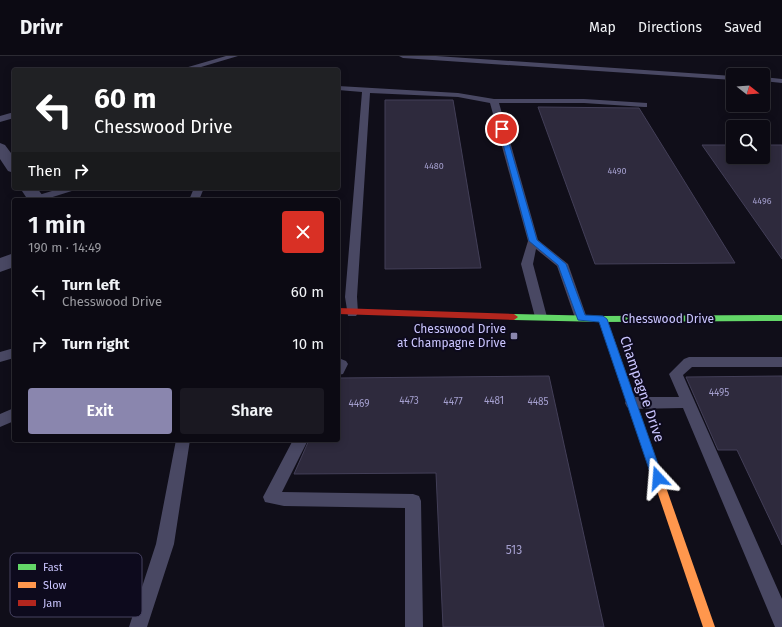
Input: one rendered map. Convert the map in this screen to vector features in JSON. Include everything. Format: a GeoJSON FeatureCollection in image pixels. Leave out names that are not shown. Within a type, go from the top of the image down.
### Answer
{"type":"FeatureCollection","features":[{"type":"Feature","properties":{"kind":"street"},"geometry":{"type":"LineString","coordinates":[[0,148],[12,165]]}},
{"type":"Feature","properties":{"kind":"street","name":"Chesswood Drive"},"geometry":{"type":"LineString","coordinates":[[340,311],[352,313],[603,319],[782,318]]}},
{"type":"Feature","properties":{"kind":"street","name":"Champagne Drive"},"geometry":{"type":"LineString","coordinates":[[603,319],[709,627]]}},
{"type":"Feature","properties":{"kind":"lane"},"geometry":{"type":"LineString","coordinates":[[189,68],[234,56]]}},
{"type":"Feature","properties":{"kind":"lane"},"geometry":{"type":"LineString","coordinates":[[403,56],[726,78]]}},
{"type":"Feature","properties":{"kind":"lane"},"geometry":{"type":"LineString","coordinates":[[770,80],[782,81]]}},
{"type":"Feature","properties":{"kind":"lane"},"geometry":{"type":"LineString","coordinates":[[340,88],[458,94],[494,101],[584,101],[644,105]]}},
{"type":"Feature","properties":{"kind":"lane"},"geometry":{"type":"LineString","coordinates":[[352,313],[351,297],[366,90]]}},
{"type":"Feature","properties":{"kind":"lane"},"geometry":{"type":"LineString","coordinates":[[494,101],[533,241],[527,264],[541,317]]}},
{"type":"Feature","properties":{"kind":"lane"},"geometry":{"type":"LineString","coordinates":[[0,119],[12,116]]}},
{"type":"Feature","properties":{"kind":"lane"},"geometry":{"type":"LineString","coordinates":[[33,196],[62,190]]}},
{"type":"Feature","properties":{"kind":"lane"},"geometry":{"type":"LineString","coordinates":[[533,241],[562,264],[581,318]]}},
{"type":"Feature","properties":{"kind":"lane"},"geometry":{"type":"LineString","coordinates":[[0,357],[12,354]]}},
{"type":"Feature","properties":{"kind":"lane"},"geometry":{"type":"LineString","coordinates":[[782,362],[689,362],[676,374],[782,621]]}},
{"type":"Feature","properties":{"kind":"lane"},"geometry":{"type":"LineString","coordinates":[[632,404],[688,402]]}},
{"type":"Feature","properties":{"kind":"lane"},"geometry":{"type":"LineString","coordinates":[[0,421],[12,415]]}},
{"type":"Feature","properties":{"kind":"lane"},"geometry":{"type":"LineString","coordinates":[[142,615],[165,544],[183,442]]}},
{"type":"Feature","properties":{"kind":"lane"},"geometry":{"type":"LineString","coordinates":[[300,442],[271,498],[413,500],[414,627]]}},
{"type":"Feature","properties":{"kind":"lane"},"geometry":{"type":"LineString","coordinates":[[138,627],[141,617]]}},
{"type":"Feature","properties":{"kind":"building"},"geometry":{"type":"Polygon","coordinates":[[[385,100],[453,100],[481,268],[385,269],[385,100]]]}},
{"type":"Feature","properties":{"kind":"building"},"geometry":{"type":"Polygon","coordinates":[[[538,107],[639,108],[735,263],[595,264],[538,107]]]}},
{"type":"Feature","properties":{"kind":"building"},"geometry":{"type":"Polygon","coordinates":[[[702,145],[726,145],[726,164],[770,164],[770,145],[782,145],[782,259],[702,145]]]}},
{"type":"Feature","properties":{"kind":"building"},"geometry":{"type":"Polygon","coordinates":[[[549,376],[604,627],[443,627],[436,473],[294,474],[308,442],[340,442],[340,378],[549,376]]]}},
{"type":"Feature","properties":{"kind":"building"},"geometry":{"type":"Polygon","coordinates":[[[782,376],[782,545],[737,450],[718,450],[686,377],[782,376]]]}},
{"type":"Feature","properties":{"kind":"traffic: fast"},"geometry":{"type":"LineString","coordinates":[[514,317],[603,319],[782,318]]}},
{"type":"Feature","properties":{"kind":"traffic: slow"},"geometry":{"type":"LineString","coordinates":[[603,319],[709,627]]}},
{"type":"Feature","properties":{"kind":"traffic: jam"},"geometry":{"type":"LineString","coordinates":[[340,311],[514,317]]}},
{"type":"Feature","properties":{"kind":"place","name":"Chesswood Drive at Champagne Drive"},"geometry":{"type":"Point","coordinates":[514,336]}},
{"type":"Feature","properties":{"kind":"route"},"geometry":{"type":"LineString","coordinates":[[502,129],[533,241],[562,264],[581,318],[603,319],[658,478]]}}]}
